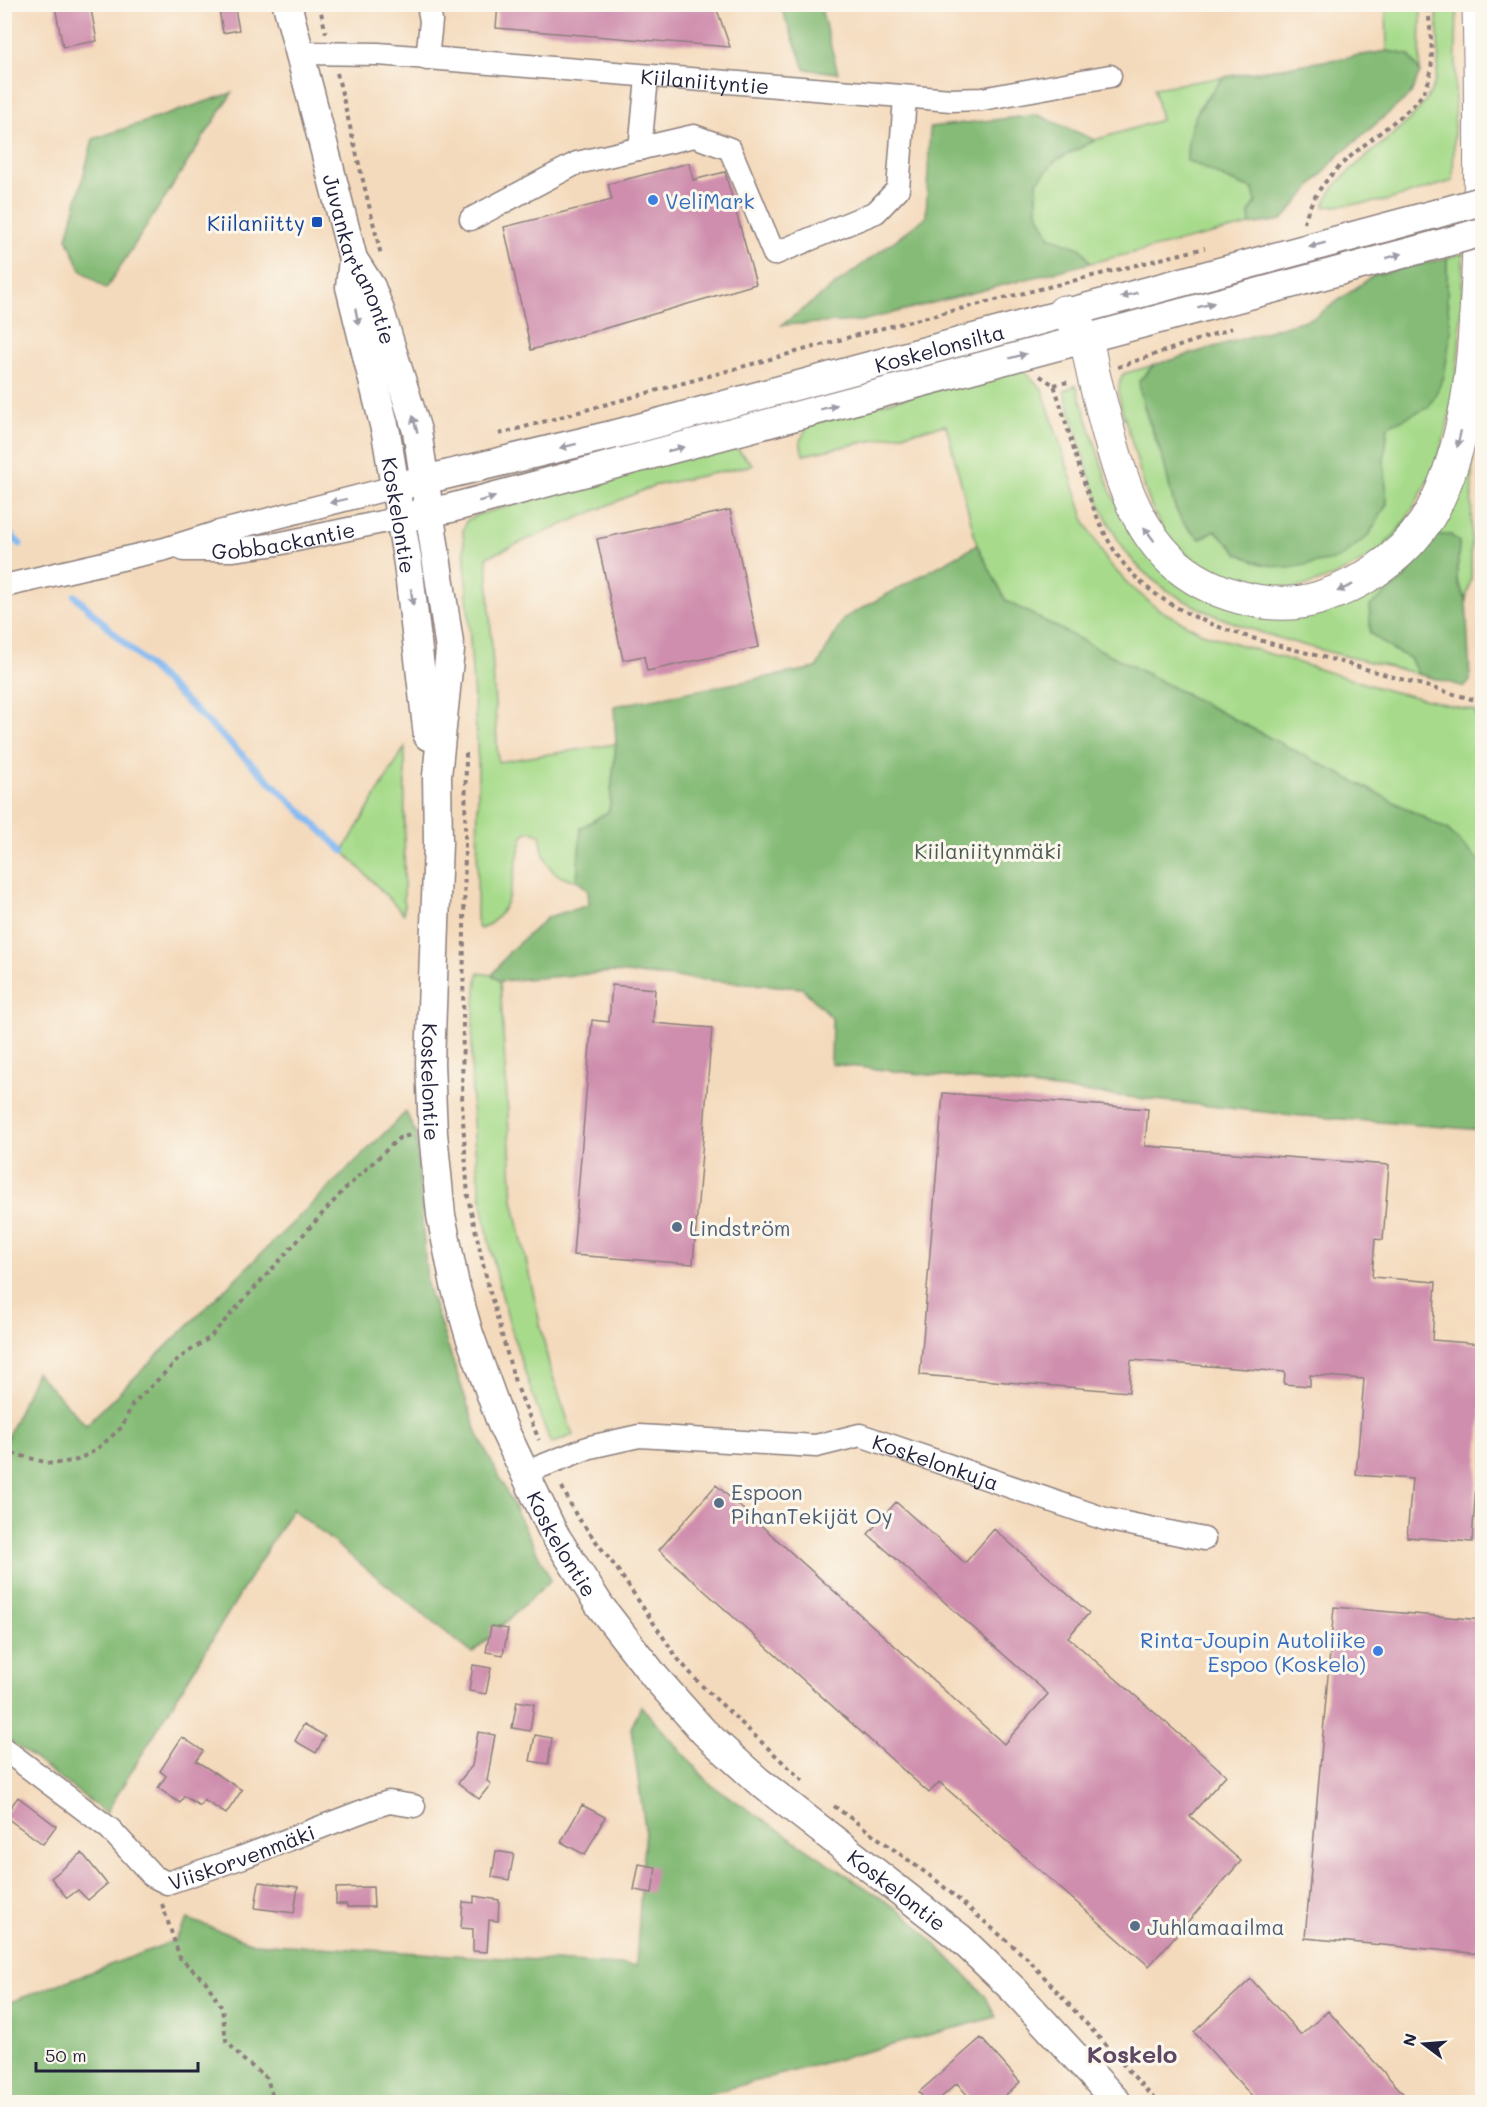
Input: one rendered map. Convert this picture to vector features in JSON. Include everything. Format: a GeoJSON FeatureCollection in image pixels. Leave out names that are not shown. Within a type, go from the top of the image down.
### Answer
{"type":"FeatureCollection","features":[{"type":"Feature","properties":{"kind":"highway"},"geometry":{"type":"LineString","coordinates":[[1064,312],[1085,337],[1125,488],[1146,532],[1184,570],[1209,585],[1238,596],[1274,603],[1310,601],[1346,590],[1381,568],[1416,535],[1438,501],[1454,460],[1474,363],[1482,216],[1479,4]]}},
{"type":"Feature","properties":{"kind":"main road","name":"Juvankartanontie"},"geometry":{"type":"LineString","coordinates":[[287,4],[353,259],[371,287],[380,311],[417,431],[430,512]]}},
{"type":"Feature","properties":{"kind":"main road","name":"Koskelonsilta"},"geometry":{"type":"LineString","coordinates":[[395,487],[646,426],[1435,214],[1482,216]]}},
{"type":"Feature","properties":{"kind":"main road","name":"Koskelonsilta"},"geometry":{"type":"LineString","coordinates":[[400,518],[750,429],[1085,337],[1440,244],[1482,216]]}},
{"type":"Feature","properties":{"kind":"main road","name":"Koskelontie"},"geometry":{"type":"LineString","coordinates":[[353,259],[350,287],[386,433],[408,564],[429,742],[437,776]]}},
{"type":"Feature","properties":{"kind":"main road","name":"Koskelontie"},"geometry":{"type":"LineString","coordinates":[[430,512],[450,651],[437,776],[438,843],[430,1063],[433,1133],[441,1215],[455,1285],[488,1388],[536,1468],[553,1532],[600,1606],[655,1677],[704,1732],[757,1780],[960,1938],[1015,1991],[1117,2103]]}},
{"type":"Feature","properties":{"kind":"street"},"geometry":{"type":"LineString","coordinates":[[427,59],[432,10]]}},
{"type":"Feature","properties":{"kind":"street","name":"Kiilaniityntie"},"geometry":{"type":"LineString","coordinates":[[300,53],[378,54],[905,98],[982,99],[1110,76]]}},
{"type":"Feature","properties":{"kind":"street"},"geometry":{"type":"LineString","coordinates":[[640,149],[647,78]]}},
{"type":"Feature","properties":{"kind":"street"},"geometry":{"type":"LineString","coordinates":[[471,219],[577,163],[694,136],[730,148],[774,254],[876,212],[898,189],[905,98]]}},
{"type":"Feature","properties":{"kind":"street","name":"Gobbackantie"},"geometry":{"type":"LineString","coordinates":[[4,586],[165,549],[219,532],[395,487]]}},
{"type":"Feature","properties":{"kind":"street","name":"Gobbackantie"},"geometry":{"type":"LineString","coordinates":[[165,549],[232,550],[277,544],[400,518]]}},
{"type":"Feature","properties":{"kind":"street","name":"Koskelonkuja"},"geometry":{"type":"LineString","coordinates":[[536,1468],[616,1439],[639,1436],[816,1446],[860,1435],[1105,1519],[1204,1539]]}},
{"type":"Feature","properties":{"kind":"street","name":"Viiskorvenmäki"},"geometry":{"type":"LineString","coordinates":[[4,1749],[110,1829],[158,1880],[167,1883],[389,1802],[414,1806]]}},
{"type":"Feature","properties":{"kind":"path"},"geometry":{"type":"LineString","coordinates":[[319,4],[382,260]]}},
{"type":"Feature","properties":{"kind":"path"},"geometry":{"type":"LineString","coordinates":[[1305,224],[1308,209],[1319,190],[1347,159],[1404,114],[1419,98],[1428,82],[1431,59],[1428,4]]}},
{"type":"Feature","properties":{"kind":"path"},"geometry":{"type":"LineString","coordinates":[[1293,226],[1316,221]]}},
{"type":"Feature","properties":{"kind":"path","name":"Koskelonsilta"},"geometry":{"type":"LineString","coordinates":[[494,435],[879,329],[1214,246]]}},
{"type":"Feature","properties":{"kind":"path"},"geometry":{"type":"LineString","coordinates":[[1054,385],[1094,375],[1232,328]]}},
{"type":"Feature","properties":{"kind":"path"},"geometry":{"type":"LineString","coordinates":[[466,749],[462,1104],[468,1198],[488,1285],[516,1384],[536,1468],[617,1569],[678,1659],[766,1749],[812,1789]]}},
{"type":"Feature","properties":{"kind":"path"},"geometry":{"type":"LineString","coordinates":[[4,1451],[52,1464],[76,1460],[96,1450],[122,1426],[132,1405],[148,1388],[181,1357],[209,1338],[344,1190],[399,1137],[433,1133]]}},
{"type":"Feature","properties":{"kind":"path"},"geometry":{"type":"LineString","coordinates":[[831,1803],[937,1881],[1028,1959],[1157,2103]]}},
{"type":"Feature","properties":{"kind":"path"},"geometry":{"type":"LineString","coordinates":[[158,1880],[164,1916],[180,1958],[206,1982],[222,2008],[226,2040],[241,2058],[267,2078],[274,2103]]}},
{"type":"Feature","properties":{"kind":"green space"},"geometry":{"type":"Polygon","coordinates":[[[780,5],[820,5],[838,73],[805,69],[780,5]]]}},
{"type":"Feature","properties":{"kind":"green space"},"geometry":{"type":"Polygon","coordinates":[[[1386,5],[1421,5],[1420,72],[1409,55],[1387,51],[1386,5]]]}},
{"type":"Feature","properties":{"kind":"green space"},"geometry":{"type":"Polygon","coordinates":[[[1436,5],[1457,5],[1453,181],[1385,201],[1324,207],[1329,194],[1341,180],[1409,120],[1423,104],[1433,87],[1439,57],[1436,5]]]}},
{"type":"Feature","properties":{"kind":"green space"},"geometry":{"type":"Polygon","coordinates":[[[1387,51],[1409,55],[1420,72],[1411,94],[1337,157],[1282,220],[1250,225],[1249,213],[1256,202],[1253,189],[1187,161],[1187,147],[1192,124],[1201,106],[1224,77],[1387,51]]]}},
{"type":"Feature","properties":{"kind":"green space"},"geometry":{"type":"Polygon","coordinates":[[[1224,77],[1199,107],[1187,160],[1253,189],[1256,202],[1249,213],[1250,225],[1090,263],[1082,249],[1050,237],[1037,211],[1037,182],[1055,161],[1095,140],[1161,120],[1154,88],[1224,77]]]}},
{"type":"Feature","properties":{"kind":"green space"},"geometry":{"type":"Polygon","coordinates":[[[232,93],[106,289],[81,270],[67,238],[93,139],[232,93]]]}},
{"type":"Feature","properties":{"kind":"green space"},"geometry":{"type":"Polygon","coordinates":[[[1038,115],[1095,140],[1055,161],[1037,182],[1037,211],[1050,237],[1082,249],[1090,263],[861,321],[782,325],[926,217],[930,127],[1038,115]]]}},
{"type":"Feature","properties":{"kind":"green space"},"geometry":{"type":"Polygon","coordinates":[[[1463,253],[1457,372],[1446,432],[1422,492],[1405,521],[1389,541],[1365,560],[1332,577],[1297,588],[1280,590],[1254,587],[1216,573],[1193,559],[1174,543],[1158,520],[1142,480],[1119,398],[1120,381],[1123,374],[1154,365],[1139,381],[1143,402],[1177,511],[1189,529],[1200,539],[1215,530],[1239,554],[1387,504],[1384,460],[1388,425],[1429,407],[1451,332],[1447,300],[1447,258],[1463,253]]]}},
{"type":"Feature","properties":{"kind":"green space"},"geometry":{"type":"Polygon","coordinates":[[[1447,258],[1447,300],[1451,332],[1444,377],[1429,407],[1388,426],[1384,460],[1387,504],[1369,535],[1339,559],[1289,568],[1261,564],[1239,554],[1215,530],[1200,539],[1189,529],[1173,501],[1159,447],[1145,411],[1139,381],[1154,365],[1315,317],[1374,275],[1447,258]]]}},
{"type":"Feature","properties":{"kind":"green space"},"geometry":{"type":"Polygon","coordinates":[[[1020,367],[1042,389],[1086,524],[1107,561],[1130,586],[1158,609],[1202,633],[1386,690],[1474,711],[1482,730],[1482,864],[1448,830],[1006,601],[977,545],[946,425],[803,455],[800,441],[809,423],[1020,367]]]}},
{"type":"Feature","properties":{"kind":"green space"},"geometry":{"type":"Polygon","coordinates":[[[1076,385],[1110,490],[1136,540],[1321,612],[1467,458],[1472,457],[1471,578],[1466,600],[1457,580],[1459,542],[1433,535],[1405,578],[1370,607],[1393,650],[1410,658],[1418,674],[1260,632],[1219,617],[1182,599],[1150,578],[1126,552],[1096,495],[1064,391],[1076,385]]]}},
{"type":"Feature","properties":{"kind":"green space"},"geometry":{"type":"Polygon","coordinates":[[[725,446],[737,449],[753,465],[653,486],[487,557],[498,762],[616,744],[609,811],[581,828],[577,880],[560,876],[549,866],[543,852],[540,834],[531,831],[524,834],[507,901],[492,922],[480,929],[477,925],[478,763],[463,530],[467,520],[480,514],[725,446]]]}},
{"type":"Feature","properties":{"kind":"green space"},"geometry":{"type":"Polygon","coordinates":[[[1433,535],[1451,535],[1459,542],[1457,580],[1466,600],[1470,681],[1465,687],[1418,674],[1410,658],[1393,650],[1370,633],[1370,606],[1405,578],[1433,535]]]}},
{"type":"Feature","properties":{"kind":"green space","name":"Kiilaniitynmäki"},"geometry":{"type":"Polygon","coordinates":[[[977,545],[1006,601],[1448,830],[1482,864],[1482,1130],[1291,1115],[831,1064],[832,1018],[802,988],[613,972],[500,981],[492,975],[510,951],[548,917],[589,905],[588,891],[577,880],[581,828],[609,811],[616,744],[614,706],[816,668],[844,618],[977,545]]]}},
{"type":"Feature","properties":{"kind":"green space"},"geometry":{"type":"Polygon","coordinates":[[[405,747],[404,914],[343,851],[405,747]]]}},
{"type":"Feature","properties":{"kind":"green space"},"geometry":{"type":"Polygon","coordinates":[[[478,973],[492,975],[500,981],[513,1200],[549,1365],[573,1435],[551,1444],[511,1329],[484,1213],[476,1154],[472,1095],[472,1035],[478,973]]]}},
{"type":"Feature","properties":{"kind":"green space"},"geometry":{"type":"Polygon","coordinates":[[[406,1112],[416,1134],[427,1285],[478,1435],[551,1580],[472,1653],[292,1509],[106,1813],[5,1737],[5,1443],[36,1372],[86,1425],[406,1112]]]}},
{"type":"Feature","properties":{"kind":"green space"},"geometry":{"type":"Polygon","coordinates":[[[641,1706],[710,1784],[908,1916],[984,1994],[996,2017],[678,2102],[5,2102],[5,2004],[174,1941],[188,1919],[253,1943],[636,1966],[645,1828],[631,1728],[641,1706]]]}},
{"type":"Feature","properties":{"kind":"building"},"geometry":{"type":"Polygon","coordinates":[[[90,4],[97,41],[63,47],[55,7],[90,4]]]}},
{"type":"Feature","properties":{"kind":"building"},"geometry":{"type":"Polygon","coordinates":[[[218,4],[234,4],[239,30],[223,33],[218,4]]]}},
{"type":"Feature","properties":{"kind":"building"},"geometry":{"type":"Polygon","coordinates":[[[498,4],[715,4],[730,47],[496,28],[498,4]]]}},
{"type":"Feature","properties":{"kind":"building"},"geometry":{"type":"Polygon","coordinates":[[[689,163],[693,180],[725,172],[756,284],[531,350],[504,227],[612,200],[608,184],[689,163]]]}},
{"type":"Feature","properties":{"kind":"building"},"geometry":{"type":"Polygon","coordinates":[[[730,510],[759,647],[647,671],[644,656],[623,660],[597,539],[730,510]]]}},
{"type":"Feature","properties":{"kind":"building"},"geometry":{"type":"Polygon","coordinates":[[[612,985],[655,989],[653,1023],[712,1028],[693,1264],[573,1255],[592,1020],[609,1022],[612,985]]]}},
{"type":"Feature","properties":{"kind":"building"},"geometry":{"type":"Polygon","coordinates":[[[943,1093],[1148,1109],[1145,1146],[1389,1165],[1383,1240],[1375,1239],[1372,1277],[1436,1282],[1432,1340],[1482,1344],[1482,1402],[1472,1542],[1407,1537],[1412,1479],[1356,1475],[1364,1379],[1310,1375],[1310,1386],[1284,1384],[1285,1372],[1131,1360],[1129,1392],[920,1375],[943,1093]]]}},
{"type":"Feature","properties":{"kind":"building"},"geometry":{"type":"Polygon","coordinates":[[[716,1485],[1004,1744],[1048,1694],[868,1534],[896,1502],[965,1563],[994,1529],[1089,1613],[1068,1637],[1226,1775],[1190,1816],[1241,1861],[1149,1966],[939,1782],[929,1793],[659,1550],[716,1485]]]}},
{"type":"Feature","properties":{"kind":"building"},"geometry":{"type":"Polygon","coordinates":[[[1334,1607],[1482,1620],[1482,1954],[1305,1938],[1334,1607]]]}},
{"type":"Feature","properties":{"kind":"building"},"geometry":{"type":"Polygon","coordinates":[[[491,1626],[508,1629],[503,1655],[486,1652],[491,1626]]]}},
{"type":"Feature","properties":{"kind":"building"},"geometry":{"type":"Polygon","coordinates":[[[473,1665],[491,1668],[486,1694],[469,1691],[473,1665]]]}},
{"type":"Feature","properties":{"kind":"building"},"geometry":{"type":"Polygon","coordinates":[[[517,1701],[534,1704],[530,1731],[512,1728],[517,1701]]]}},
{"type":"Feature","properties":{"kind":"building"},"geometry":{"type":"Polygon","coordinates":[[[304,1724],[325,1736],[316,1753],[295,1741],[304,1724]]]}},
{"type":"Feature","properties":{"kind":"building"},"geometry":{"type":"Polygon","coordinates":[[[478,1732],[495,1735],[487,1781],[491,1784],[479,1799],[458,1783],[472,1766],[478,1732]]]}},
{"type":"Feature","properties":{"kind":"building"},"geometry":{"type":"Polygon","coordinates":[[[535,1735],[552,1738],[548,1764],[530,1761],[535,1735]]]}},
{"type":"Feature","properties":{"kind":"building"},"geometry":{"type":"Polygon","coordinates":[[[182,1737],[203,1751],[196,1761],[242,1790],[226,1814],[204,1800],[200,1806],[184,1796],[180,1803],[158,1788],[166,1776],[160,1771],[182,1737]]]}},
{"type":"Feature","properties":{"kind":"building"},"geometry":{"type":"Polygon","coordinates":[[[18,1797],[56,1826],[43,1844],[4,1816],[18,1797]]]}},
{"type":"Feature","properties":{"kind":"building"},"geometry":{"type":"Polygon","coordinates":[[[582,1805],[605,1817],[585,1855],[561,1842],[582,1805]]]}},
{"type":"Feature","properties":{"kind":"building"},"geometry":{"type":"Polygon","coordinates":[[[496,1851],[514,1854],[509,1880],[492,1877],[496,1851]]]}},
{"type":"Feature","properties":{"kind":"building"},"geometry":{"type":"Polygon","coordinates":[[[82,1853],[107,1884],[88,1900],[78,1890],[67,1898],[51,1878],[82,1853]]]}},
{"type":"Feature","properties":{"kind":"building"},"geometry":{"type":"Polygon","coordinates":[[[639,1864],[656,1867],[652,1893],[634,1890],[639,1864]]]}},
{"type":"Feature","properties":{"kind":"building"},"geometry":{"type":"Polygon","coordinates":[[[259,1882],[298,1887],[294,1913],[255,1908],[259,1882]]]}},
{"type":"Feature","properties":{"kind":"building"},"geometry":{"type":"Polygon","coordinates":[[[373,1887],[374,1907],[347,1907],[346,1904],[336,1904],[336,1888],[373,1887]]]}},
{"type":"Feature","properties":{"kind":"building"},"geometry":{"type":"Polygon","coordinates":[[[474,1896],[499,1900],[498,1921],[489,1920],[487,1952],[473,1951],[473,1929],[461,1928],[463,1902],[474,1903],[474,1896]]]}},
{"type":"Feature","properties":{"kind":"building"},"geometry":{"type":"Polygon","coordinates":[[[1251,1979],[1301,2035],[1328,2011],[1412,2103],[1258,2103],[1194,2032],[1251,1979]]]}},
{"type":"Feature","properties":{"kind":"building"},"geometry":{"type":"Polygon","coordinates":[[[981,2038],[1020,2082],[997,2103],[974,2103],[957,2083],[935,2103],[928,2103],[919,2092],[981,2038]]]}},
{"type":"Feature","properties":{"kind":"waterway"},"geometry":{"type":"LineString","coordinates":[[4,529],[20,544]]}},
{"type":"Feature","properties":{"kind":"waterway"},"geometry":{"type":"LineString","coordinates":[[75,596],[343,851]]}},
{"type":"Feature","properties":{"kind":"place","name":"VeliMark"},"geometry":{"type":"Point","coordinates":[653,200]}},
{"type":"Feature","properties":{"kind":"place","name":"Kiilaniitty"},"geometry":{"type":"Point","coordinates":[317,222]}},
{"type":"Feature","properties":{"kind":"place","name":"Lindström"},"geometry":{"type":"Point","coordinates":[677,1227]}},
{"type":"Feature","properties":{"kind":"place","name":"Espoon PihanTekijät Oy"},"geometry":{"type":"Point","coordinates":[719,1503]}},
{"type":"Feature","properties":{"kind":"place","name":"Rinta-Joupin Autoliike Espoo (Koskelo)"},"geometry":{"type":"Point","coordinates":[1378,1651]}},
{"type":"Feature","properties":{"kind":"place","name":"Juhlamaailma"},"geometry":{"type":"Point","coordinates":[1135,1926]}},
{"type":"Feature","properties":{"kind":"district","name":"Koskelo"},"geometry":{"type":"Point","coordinates":[1132,2053]}}]}
